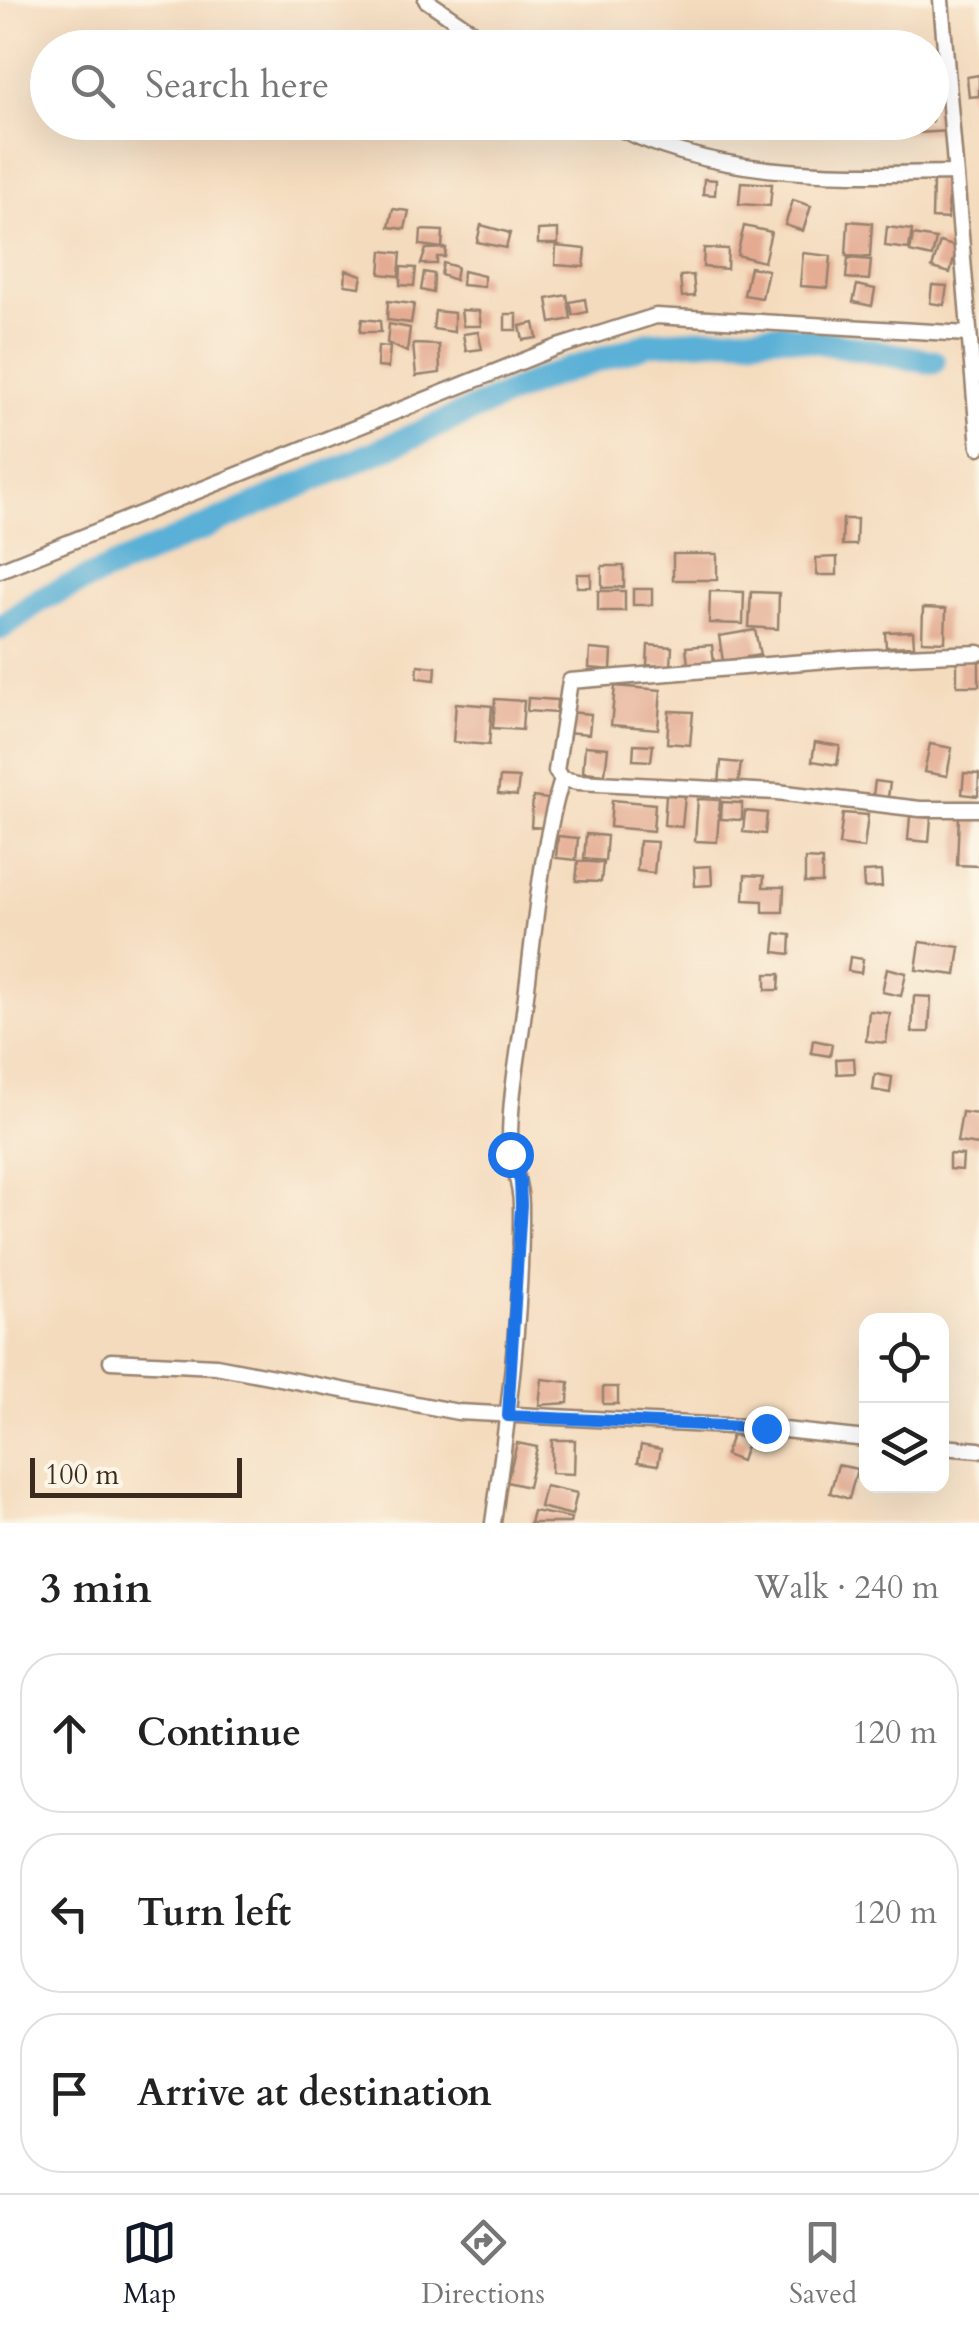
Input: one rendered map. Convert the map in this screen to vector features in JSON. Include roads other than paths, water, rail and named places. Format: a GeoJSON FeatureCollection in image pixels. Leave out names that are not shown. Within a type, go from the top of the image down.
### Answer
{"type":"FeatureCollection","features":[{"type":"Feature","properties":{"kind":"street"},"geometry":{"type":"LineString","coordinates":[[426,0],[470,30]]}},
{"type":"Feature","properties":{"kind":"street"},"geometry":{"type":"LineString","coordinates":[[940,0],[943,30]]}},
{"type":"Feature","properties":{"kind":"street"},"geometry":{"type":"LineString","coordinates":[[949,104],[979,448]]}},
{"type":"Feature","properties":{"kind":"street"},"geometry":{"type":"LineString","coordinates":[[639,140],[712,161],[786,173],[955,173]]}},
{"type":"Feature","properties":{"kind":"street"},"geometry":{"type":"LineString","coordinates":[[961,225],[979,229]]}},
{"type":"Feature","properties":{"kind":"street"},"geometry":{"type":"LineString","coordinates":[[0,570],[555,348],[656,316],[968,334]]}},
{"type":"Feature","properties":{"kind":"street"},"geometry":{"type":"LineString","coordinates":[[979,653],[854,658],[570,682],[556,771],[562,778],[777,792],[920,809],[979,809]]}},
{"type":"Feature","properties":{"kind":"street"},"geometry":{"type":"LineString","coordinates":[[493,1523],[508,1416],[521,1205],[520,1180],[510,1154],[510,1109],[552,810],[562,778]]}},
{"type":"Feature","properties":{"kind":"street"},"geometry":{"type":"LineString","coordinates":[[110,1361],[216,1366],[338,1386],[458,1412],[766,1428],[859,1439]]}},
{"type":"Feature","properties":{"kind":"street"},"geometry":{"type":"LineString","coordinates":[[949,1448],[979,1450]]}},
{"type":"Feature","properties":{"kind":"waterway"},"geometry":{"type":"LineString","coordinates":[[0,628],[41,599],[547,377],[650,343],[782,335],[933,362]]}}]}
